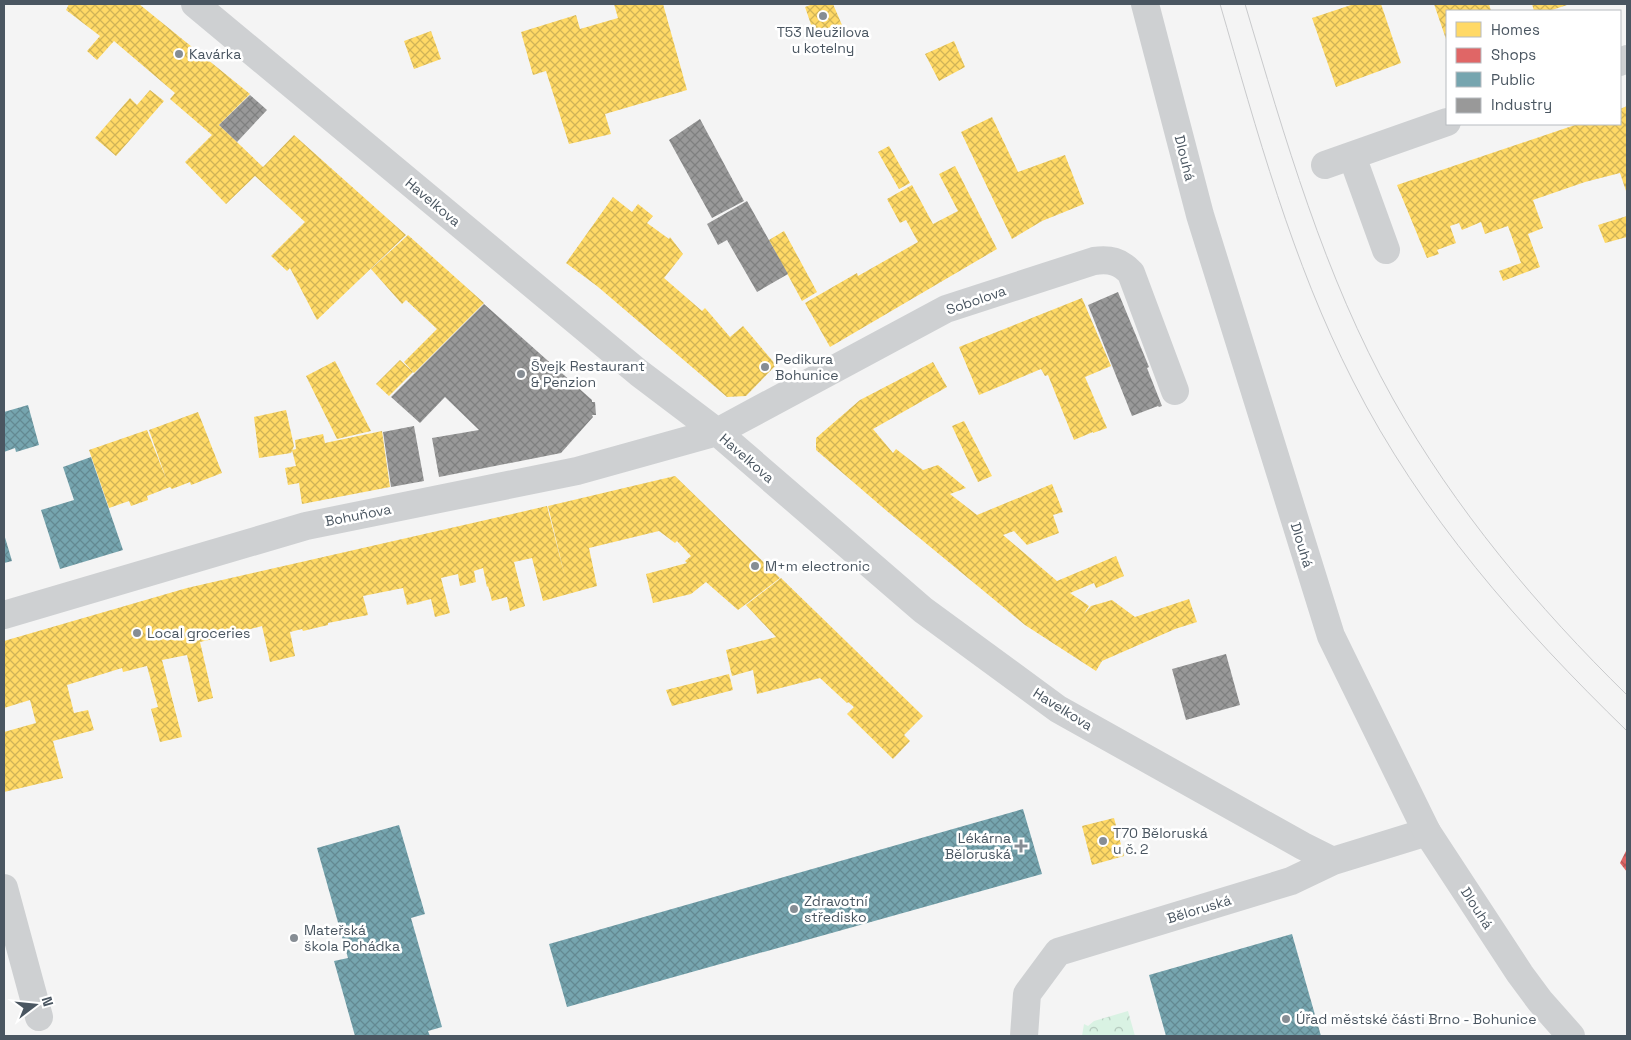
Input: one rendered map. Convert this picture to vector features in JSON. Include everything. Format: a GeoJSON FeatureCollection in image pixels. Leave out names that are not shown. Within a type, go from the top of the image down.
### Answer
{"type":"FeatureCollection","features":[{"type":"Feature","properties":{"kind":"street","name":"Havelkova"},"geometry":{"type":"LineString","coordinates":[[195,4],[639,373],[717,432],[923,610],[1058,709],[1333,861]]}},
{"type":"Feature","properties":{"kind":"street","name":"Dlouhá"},"geometry":{"type":"LineString","coordinates":[[1145,4],[1200,215],[1331,636],[1427,832],[1520,974],[1540,1001],[1571,1036]]}},
{"type":"Feature","properties":{"kind":"street"},"geometry":{"type":"LineString","coordinates":[[1324,165],[1446,122]]}},
{"type":"Feature","properties":{"kind":"street"},"geometry":{"type":"LineString","coordinates":[[1352,156],[1386,250]]}},
{"type":"Feature","properties":{"kind":"street","name":"Sobolova"},"geometry":{"type":"LineString","coordinates":[[717,432],[946,309],[1094,261],[1109,259],[1124,265],[1131,273],[1176,391]]}},
{"type":"Feature","properties":{"kind":"street","name":"Bohuňova"},"geometry":{"type":"LineString","coordinates":[[4,615],[306,526],[577,471],[717,432]]}},
{"type":"Feature","properties":{"kind":"street","name":"Běloruská"},"geometry":{"type":"LineString","coordinates":[[1024,1036],[1026,994],[1058,952],[1291,881],[1333,861],[1427,832]]}},
{"type":"Feature","properties":{"kind":"street"},"geometry":{"type":"LineString","coordinates":[[4,888],[40,1017]]}},
{"type":"Feature","properties":{"kind":"green space"},"geometry":{"type":"Polygon","coordinates":[[[1128,1011],[1135,1036],[1082,1036],[1084,1024],[1088,1026],[1094,1021],[1128,1011]]]}},
{"type":"Feature","properties":{"kind":"building: Homes"},"geometry":{"type":"Polygon","coordinates":[[[69,4],[139,4],[250,94],[219,125],[263,167],[294,135],[406,235],[317,320],[290,268],[287,271],[271,256],[305,222],[255,176],[226,204],[185,162],[212,135],[170,99],[175,93],[114,41],[97,60],[87,51],[100,36],[66,10],[69,4]]]}},
{"type":"Feature","properties":{"kind":"building: Homes"},"geometry":{"type":"Polygon","coordinates":[[[614,4],[663,4],[687,90],[605,114],[611,134],[569,144],[546,71],[533,75],[521,32],[576,15],[580,29],[618,18],[614,4]]]}},
{"type":"Feature","properties":{"kind":"building: Homes","name":"T53 Neužilova u kotelny"},"geometry":{"type":"Polygon","coordinates":[[[813,4],[833,4],[842,25],[815,36],[805,7],[813,4]]]}},
{"type":"Feature","properties":{"kind":"building: Homes"},"geometry":{"type":"Polygon","coordinates":[[[1354,4],[1381,4],[1401,63],[1336,87],[1312,18],[1354,4]]]}},
{"type":"Feature","properties":{"kind":"building: Homes"},"geometry":{"type":"Polygon","coordinates":[[[1434,4],[1489,4],[1491,10],[1446,10],[1446,39],[1434,4]]]}},
{"type":"Feature","properties":{"kind":"building: Homes"},"geometry":{"type":"Polygon","coordinates":[[[1532,4],[1570,4],[1552,10],[1534,10],[1532,4]]]}},
{"type":"Feature","properties":{"kind":"building: Homes"},"geometry":{"type":"Polygon","coordinates":[[[431,31],[441,59],[414,69],[404,41],[431,31]]]}},
{"type":"Feature","properties":{"kind":"building: Homes"},"geometry":{"type":"Polygon","coordinates":[[[954,41],[965,67],[939,81],[925,54],[954,41]]]}},
{"type":"Feature","properties":{"kind":"building: Homes"},"geometry":{"type":"Polygon","coordinates":[[[150,90],[164,101],[116,156],[95,138],[130,98],[137,105],[150,90]]]}},
{"type":"Feature","properties":{"kind":"building: Homes"},"geometry":{"type":"Polygon","coordinates":[[[1627,106],[1627,194],[1620,173],[1585,182],[1533,200],[1543,228],[1528,234],[1540,267],[1503,281],[1499,271],[1521,263],[1508,226],[1485,234],[1481,222],[1462,230],[1459,223],[1450,226],[1456,243],[1437,250],[1439,254],[1427,258],[1397,185],[1575,125],[1621,125],[1621,109],[1627,106]]]}},
{"type":"Feature","properties":{"kind":"building: Homes"},"geometry":{"type":"Polygon","coordinates":[[[992,117],[1018,172],[1065,155],[1084,204],[1042,221],[1012,239],[961,132],[992,117]]]}},
{"type":"Feature","properties":{"kind":"building: Homes"},"geometry":{"type":"Polygon","coordinates":[[[889,146],[910,183],[899,189],[878,152],[889,146]]]}},
{"type":"Feature","properties":{"kind":"building: Homes"},"geometry":{"type":"Polygon","coordinates":[[[955,166],[997,249],[830,347],[805,303],[857,273],[858,276],[918,242],[906,220],[900,223],[887,199],[912,185],[933,224],[958,211],[939,174],[955,166]]]}},
{"type":"Feature","properties":{"kind":"building: Homes"},"geometry":{"type":"Polygon","coordinates":[[[613,197],[632,212],[638,204],[653,216],[647,223],[669,239],[670,237],[683,254],[664,278],[702,311],[705,308],[730,337],[743,326],[776,365],[746,396],[727,397],[597,286],[566,263],[613,197]]]}},
{"type":"Feature","properties":{"kind":"building: Homes"},"geometry":{"type":"Polygon","coordinates":[[[1627,216],[1627,237],[1605,243],[1598,225],[1627,216]]]}},
{"type":"Feature","properties":{"kind":"building: Homes"},"geometry":{"type":"Polygon","coordinates":[[[784,231],[817,292],[802,301],[769,240],[784,231]]]}},
{"type":"Feature","properties":{"kind":"building: Homes"},"geometry":{"type":"Polygon","coordinates":[[[408,235],[484,303],[414,373],[404,362],[437,329],[406,300],[402,304],[371,269],[408,235]]]}},
{"type":"Feature","properties":{"kind":"building: Homes"},"geometry":{"type":"Polygon","coordinates":[[[1082,298],[1111,366],[1085,377],[1107,428],[1074,440],[1048,375],[1045,376],[1041,369],[979,395],[959,347],[1082,298]]]}},
{"type":"Feature","properties":{"kind":"building: Homes"},"geometry":{"type":"Polygon","coordinates":[[[400,360],[413,372],[389,396],[376,384],[400,360]]]}},
{"type":"Feature","properties":{"kind":"building: Homes"},"geometry":{"type":"Polygon","coordinates":[[[335,361],[371,431],[337,439],[306,376],[335,361]]]}},
{"type":"Feature","properties":{"kind":"building: Homes"},"geometry":{"type":"Polygon","coordinates":[[[933,362],[947,387],[873,429],[893,453],[896,449],[923,470],[938,465],[966,488],[950,494],[977,515],[1052,484],[1063,512],[1053,515],[1059,533],[1027,545],[1014,531],[1003,535],[1057,581],[1116,556],[1124,576],[1096,588],[1094,583],[1070,593],[1089,606],[1084,614],[1091,606],[1112,600],[1135,617],[1189,599],[1197,622],[1175,629],[1102,661],[1096,671],[1025,625],[816,450],[816,438],[860,400],[933,362]]]}},
{"type":"Feature","properties":{"kind":"building: Homes"},"geometry":{"type":"Polygon","coordinates":[[[286,410],[294,446],[291,453],[259,458],[254,417],[286,410]]]}},
{"type":"Feature","properties":{"kind":"building: Homes"},"geometry":{"type":"Polygon","coordinates":[[[198,412],[222,473],[191,485],[190,482],[172,489],[170,487],[147,496],[148,500],[131,506],[129,501],[109,508],[89,450],[147,430],[167,481],[149,430],[198,412]]]}},
{"type":"Feature","properties":{"kind":"building: Homes"},"geometry":{"type":"Polygon","coordinates":[[[964,421],[992,476],[978,482],[952,426],[964,421]]]}},
{"type":"Feature","properties":{"kind":"building: Homes"},"geometry":{"type":"Polygon","coordinates":[[[382,431],[390,487],[302,504],[299,483],[288,485],[285,468],[296,466],[292,450],[296,449],[295,440],[323,434],[325,443],[382,431]]]}},
{"type":"Feature","properties":{"kind":"building: Homes"},"geometry":{"type":"Polygon","coordinates":[[[675,476],[780,578],[738,610],[706,582],[691,594],[653,603],[646,574],[687,563],[685,561],[691,556],[677,541],[675,543],[659,531],[589,548],[597,586],[543,601],[532,558],[514,562],[525,606],[510,611],[507,597],[492,601],[483,568],[474,571],[476,582],[460,586],[458,574],[441,578],[450,613],[435,617],[431,599],[407,605],[403,588],[363,596],[368,615],[328,623],[328,625],[303,631],[302,629],[290,632],[295,656],[270,662],[262,626],[200,642],[213,698],[198,702],[187,655],[162,660],[182,737],[160,742],[151,709],[158,707],[147,666],[123,672],[122,668],[67,685],[74,713],[88,710],[94,730],[53,741],[63,778],[4,792],[4,732],[36,723],[30,700],[4,708],[4,641],[187,588],[547,506],[565,577],[548,506],[675,476]]]}},
{"type":"Feature","properties":{"kind":"building: Homes"},"geometry":{"type":"Polygon","coordinates":[[[781,578],[923,716],[904,735],[910,741],[893,759],[847,714],[854,707],[820,678],[757,694],[753,670],[732,676],[726,650],[776,637],[746,605],[781,578]]]}},
{"type":"Feature","properties":{"kind":"building: Homes"},"geometry":{"type":"Polygon","coordinates":[[[729,674],[733,690],[672,706],[666,690],[729,674]]]}},
{"type":"Feature","properties":{"kind":"building: Homes","name":"T70 Běloruská u č. 2"},"geometry":{"type":"Polygon","coordinates":[[[1114,818],[1124,856],[1092,865],[1082,826],[1114,818]]]}},
{"type":"Feature","properties":{"kind":"building: Shops"},"geometry":{"type":"Polygon","coordinates":[[[1627,849],[1627,872],[1620,863],[1627,849]]]}},
{"type":"Feature","properties":{"kind":"building: Public"},"geometry":{"type":"Polygon","coordinates":[[[28,405],[39,445],[16,452],[15,448],[4,452],[4,412],[28,405]]]}},
{"type":"Feature","properties":{"kind":"building: Public"},"geometry":{"type":"Polygon","coordinates":[[[91,457],[123,550],[60,569],[41,510],[74,500],[63,467],[91,457]]]}},
{"type":"Feature","properties":{"kind":"building: Public"},"geometry":{"type":"Polygon","coordinates":[[[4,534],[12,561],[4,563],[4,534]]]}},
{"type":"Feature","properties":{"kind":"building: Public","name":"Zdravotní středisko"},"geometry":{"type":"Polygon","coordinates":[[[1023,809],[1042,874],[567,1007],[549,944],[1023,809]]]}},
{"type":"Feature","properties":{"kind":"building: Public"},"geometry":{"type":"Polygon","coordinates":[[[399,825],[425,914],[411,918],[442,1027],[428,1031],[430,1036],[355,1036],[334,961],[348,958],[317,848],[399,825]]]}},
{"type":"Feature","properties":{"kind":"building: Public"},"geometry":{"type":"Polygon","coordinates":[[[1292,934],[1321,1036],[1166,1036],[1149,975],[1292,934]]]}},
{"type":"Feature","properties":{"kind":"building: Industry"},"geometry":{"type":"Polygon","coordinates":[[[250,95],[267,110],[237,142],[219,125],[250,95]]]}},
{"type":"Feature","properties":{"kind":"building: Industry"},"geometry":{"type":"Polygon","coordinates":[[[700,119],[744,201],[712,218],[669,140],[700,119]]]}},
{"type":"Feature","properties":{"kind":"building: Industry"},"geometry":{"type":"Polygon","coordinates":[[[747,201],[788,274],[757,292],[727,240],[718,245],[707,224],[747,201]]]}},
{"type":"Feature","properties":{"kind":"building: Industry"},"geometry":{"type":"Polygon","coordinates":[[[1118,292],[1149,367],[1147,368],[1162,406],[1132,416],[1088,305],[1118,292]]]}},
{"type":"Feature","properties":{"kind":"building: Industry"},"geometry":{"type":"Polygon","coordinates":[[[484,304],[592,402],[595,402],[596,415],[592,415],[593,417],[561,453],[439,477],[432,438],[479,430],[445,397],[420,423],[391,397],[484,304]]]}},
{"type":"Feature","properties":{"kind":"building: Industry"},"geometry":{"type":"Polygon","coordinates":[[[414,426],[424,481],[391,487],[383,432],[414,426]]]}},
{"type":"Feature","properties":{"kind":"building: Industry"},"geometry":{"type":"Polygon","coordinates":[[[1226,654],[1240,705],[1186,720],[1172,669],[1226,654]]]}},
{"type":"Feature","properties":{"kind":"tram line"},"geometry":{"type":"LineString","coordinates":[[1220,4],[1262,148],[1294,243],[1331,336],[1380,430],[1409,478],[1475,567],[1511,610],[1587,692],[1627,731]]}},
{"type":"Feature","properties":{"kind":"tram line"},"geometry":{"type":"LineString","coordinates":[[1245,4],[1291,155],[1326,255],[1368,352],[1393,399],[1443,479],[1500,555],[1561,627],[1627,695]]}},
{"type":"Feature","properties":{"kind":"place","name":"T53 Neužilova u kotelny"},"geometry":{"type":"Point","coordinates":[823,16]}},
{"type":"Feature","properties":{"kind":"place","name":"Kavárka"},"geometry":{"type":"Point","coordinates":[179,54]}},
{"type":"Feature","properties":{"kind":"place","name":"Pedikura Bohunice"},"geometry":{"type":"Point","coordinates":[765,367]}},
{"type":"Feature","properties":{"kind":"place","name":"Švejk Restaurant & Penzion"},"geometry":{"type":"Point","coordinates":[521,374]}},
{"type":"Feature","properties":{"kind":"place","name":"M+m electronic"},"geometry":{"type":"Point","coordinates":[755,566]}},
{"type":"Feature","properties":{"kind":"place","name":"Local groceries"},"geometry":{"type":"Point","coordinates":[137,633]}},
{"type":"Feature","properties":{"kind":"place","name":"T70 Běloruská u č. 2"},"geometry":{"type":"Point","coordinates":[1103,841]}},
{"type":"Feature","properties":{"kind":"place","name":"Lékárna Běloruská"},"geometry":{"type":"Point","coordinates":[1021,846]}},
{"type":"Feature","properties":{"kind":"place","name":"Zdravotní středisko"},"geometry":{"type":"Point","coordinates":[794,909]}},
{"type":"Feature","properties":{"kind":"place","name":"Mateřská škola Pohádka"},"geometry":{"type":"Point","coordinates":[294,938]}},
{"type":"Feature","properties":{"kind":"place","name":"Úřad městské části Brno - Bohunice"},"geometry":{"type":"Point","coordinates":[1286,1019]}}]}
